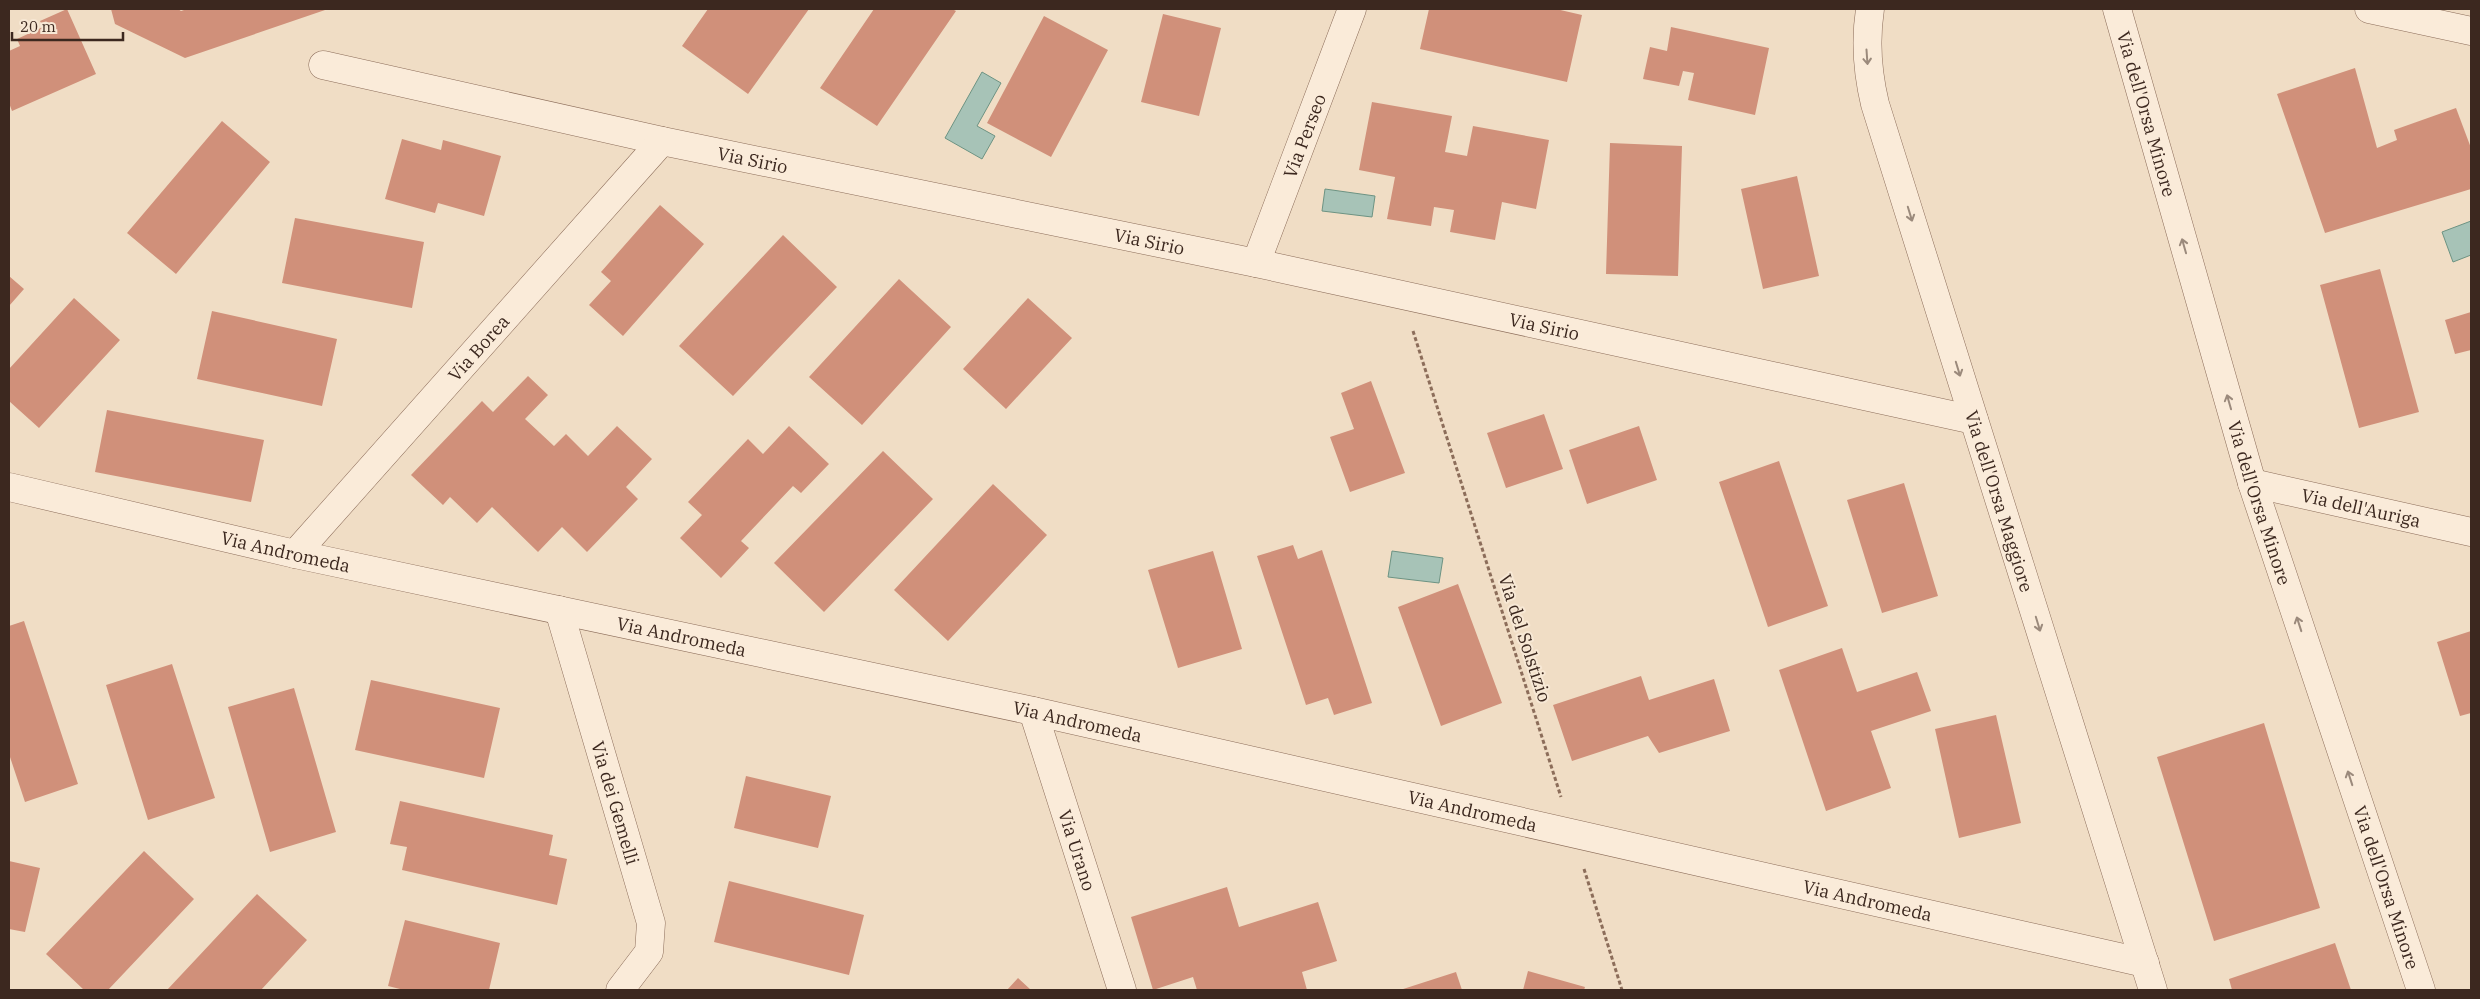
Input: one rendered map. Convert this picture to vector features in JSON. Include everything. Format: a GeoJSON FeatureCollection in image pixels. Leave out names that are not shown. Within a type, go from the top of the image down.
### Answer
{"type":"FeatureCollection","features":[{"type":"Feature","properties":{"kind":"street","name":"Via Perseo"},"geometry":{"type":"LineString","coordinates":[[1256,262],[1352,9]]}},
{"type":"Feature","properties":{"kind":"street","name":"Via dell'Orsa Maggiore"},"geometry":{"type":"LineString","coordinates":[[1870,9],[1866,51],[1869,79],[1875,104],[2153,990]]}},
{"type":"Feature","properties":{"kind":"street","name":"Via dell'Orsa Minore"},"geometry":{"type":"LineString","coordinates":[[2117,9],[2252,483],[2420,990]]}},
{"type":"Feature","properties":{"kind":"street"},"geometry":{"type":"LineString","coordinates":[[2368,9],[2471,31]]}},
{"type":"Feature","properties":{"kind":"street","name":"Via Sirio"},"geometry":{"type":"LineString","coordinates":[[323,65],[662,141],[1256,262],[1974,420]]}},
{"type":"Feature","properties":{"kind":"street","name":"Via Borea"},"geometry":{"type":"LineString","coordinates":[[295,554],[662,141]]}},
{"type":"Feature","properties":{"kind":"street","name":"Via dell'Auriga"},"geometry":{"type":"LineString","coordinates":[[2252,483],[2471,532]]}},
{"type":"Feature","properties":{"kind":"street","name":"Via Andromeda"},"geometry":{"type":"LineString","coordinates":[[9,487],[295,554],[1033,711],[2145,964]]}},
{"type":"Feature","properties":{"kind":"street","name":"Via dei Gemelli"},"geometry":{"type":"LineString","coordinates":[[560,610],[649,913],[651,935],[649,952],[620,990]]}},
{"type":"Feature","properties":{"kind":"street","name":"Via Urano"},"geometry":{"type":"LineString","coordinates":[[1033,711],[1122,990]]}},
{"type":"Feature","properties":{"kind":"path","name":"Via del Solstizio"},"geometry":{"type":"LineString","coordinates":[[1401,294],[1622,990]]}},
{"type":"Feature","properties":{"kind":"shaded area"},"geometry":{"type":"Polygon","coordinates":[[[982,72],[1001,83],[977,126],[995,136],[982,159],[945,138],[982,72]]]}},
{"type":"Feature","properties":{"kind":"shaded area"},"geometry":{"type":"Polygon","coordinates":[[[1325,189],[1375,196],[1372,217],[1322,211],[1325,189]]]}},
{"type":"Feature","properties":{"kind":"shaded area"},"geometry":{"type":"Polygon","coordinates":[[[2471,221],[2471,255],[2453,262],[2442,232],[2471,221]]]}},
{"type":"Feature","properties":{"kind":"shaded area"},"geometry":{"type":"Polygon","coordinates":[[[1392,551],[1443,558],[1439,583],[1388,577],[1392,551]]]}},
{"type":"Feature","properties":{"kind":"building"},"geometry":{"type":"Polygon","coordinates":[[[67,9],[96,74],[12,111],[9,103],[9,51],[20,46],[17,39],[43,27],[40,21],[67,9]]]}},
{"type":"Feature","properties":{"kind":"building"},"geometry":{"type":"Polygon","coordinates":[[[111,9],[178,9],[181,11],[187,9],[328,9],[185,58],[115,24],[111,9]]]}},
{"type":"Feature","properties":{"kind":"building"},"geometry":{"type":"Polygon","coordinates":[[[708,9],[809,9],[748,94],[682,46],[708,9]]]}},
{"type":"Feature","properties":{"kind":"building"},"geometry":{"type":"Polygon","coordinates":[[[874,9],[952,9],[956,11],[877,126],[820,88],[874,9]]]}},
{"type":"Feature","properties":{"kind":"building"},"geometry":{"type":"Polygon","coordinates":[[[1429,9],[1556,9],[1582,15],[1567,82],[1420,49],[1429,9]]]}},
{"type":"Feature","properties":{"kind":"building"},"geometry":{"type":"Polygon","coordinates":[[[1163,14],[1221,28],[1199,116],[1141,102],[1163,14]]]}},
{"type":"Feature","properties":{"kind":"building"},"geometry":{"type":"Polygon","coordinates":[[[1044,16],[1108,50],[1051,157],[987,123],[1044,16]]]}},
{"type":"Feature","properties":{"kind":"building"},"geometry":{"type":"Polygon","coordinates":[[[1671,27],[1769,48],[1755,115],[1688,100],[1694,73],[1683,71],[1679,86],[1643,79],[1650,47],[1667,51],[1671,27]]]}},
{"type":"Feature","properties":{"kind":"building"},"geometry":{"type":"Polygon","coordinates":[[[2355,68],[2377,148],[2397,140],[2394,130],[2456,108],[2471,148],[2471,189],[2325,233],[2277,94],[2355,68]]]}},
{"type":"Feature","properties":{"kind":"building"},"geometry":{"type":"Polygon","coordinates":[[[1372,102],[1452,116],[1445,152],[1467,156],[1473,126],[1549,140],[1536,209],[1502,202],[1495,240],[1450,232],[1454,210],[1434,207],[1431,226],[1387,219],[1395,177],[1359,170],[1372,102]]]}},
{"type":"Feature","properties":{"kind":"building"},"geometry":{"type":"Polygon","coordinates":[[[222,121],[270,162],[176,274],[127,233],[222,121]]]}},
{"type":"Feature","properties":{"kind":"building"},"geometry":{"type":"Polygon","coordinates":[[[402,139],[441,150],[443,140],[501,156],[484,216],[438,203],[435,213],[385,199],[402,139]]]}},
{"type":"Feature","properties":{"kind":"building"},"geometry":{"type":"Polygon","coordinates":[[[1610,143],[1682,146],[1678,276],[1606,274],[1610,143]]]}},
{"type":"Feature","properties":{"kind":"building"},"geometry":{"type":"Polygon","coordinates":[[[1797,176],[1819,276],[1763,289],[1741,189],[1797,176]]]}},
{"type":"Feature","properties":{"kind":"building"},"geometry":{"type":"Polygon","coordinates":[[[660,205],[704,244],[623,336],[589,305],[611,281],[601,272],[660,205]]]}},
{"type":"Feature","properties":{"kind":"building"},"geometry":{"type":"Polygon","coordinates":[[[295,218],[424,242],[412,308],[282,283],[295,218]]]}},
{"type":"Feature","properties":{"kind":"building"},"geometry":{"type":"Polygon","coordinates":[[[783,235],[837,287],[733,396],[679,346],[783,235]]]}},
{"type":"Feature","properties":{"kind":"building"},"geometry":{"type":"Polygon","coordinates":[[[2380,269],[2419,412],[2359,428],[2320,285],[2380,269]]]}},
{"type":"Feature","properties":{"kind":"building"},"geometry":{"type":"Polygon","coordinates":[[[9,276],[24,289],[9,306],[9,276]]]}},
{"type":"Feature","properties":{"kind":"building"},"geometry":{"type":"Polygon","coordinates":[[[899,279],[951,327],[862,425],[809,377],[899,279]]]}},
{"type":"Feature","properties":{"kind":"building"},"geometry":{"type":"Polygon","coordinates":[[[74,298],[120,340],[39,428],[9,401],[9,369],[74,298]]]}},
{"type":"Feature","properties":{"kind":"building"},"geometry":{"type":"Polygon","coordinates":[[[1028,298],[1072,338],[1006,409],[963,369],[1028,298]]]}},
{"type":"Feature","properties":{"kind":"building"},"geometry":{"type":"Polygon","coordinates":[[[212,311],[337,339],[322,406],[197,379],[212,311]]]}},
{"type":"Feature","properties":{"kind":"building"},"geometry":{"type":"Polygon","coordinates":[[[2471,312],[2471,350],[2455,354],[2445,320],[2471,312]]]}},
{"type":"Feature","properties":{"kind":"building"},"geometry":{"type":"Polygon","coordinates":[[[528,376],[548,395],[525,419],[554,446],[566,434],[588,456],[617,426],[652,459],[626,487],[638,499],[587,552],[562,527],[538,552],[492,507],[477,523],[450,497],[443,505],[411,475],[482,401],[493,412],[528,376]]]}},
{"type":"Feature","properties":{"kind":"building"},"geometry":{"type":"Polygon","coordinates":[[[1371,381],[1405,473],[1350,492],[1330,437],[1354,429],[1341,393],[1371,381]]]}},
{"type":"Feature","properties":{"kind":"building"},"geometry":{"type":"Polygon","coordinates":[[[107,410],[264,440],[251,502],[95,472],[107,410]]]}},
{"type":"Feature","properties":{"kind":"building"},"geometry":{"type":"Polygon","coordinates":[[[1544,414],[1563,469],[1506,488],[1487,433],[1544,414]]]}},
{"type":"Feature","properties":{"kind":"building"},"geometry":{"type":"Polygon","coordinates":[[[789,426],[829,464],[801,493],[793,486],[741,541],[749,548],[721,578],[680,538],[702,515],[688,502],[748,439],[763,454],[789,426]]]}},
{"type":"Feature","properties":{"kind":"building"},"geometry":{"type":"Polygon","coordinates":[[[1639,426],[1657,480],[1587,504],[1569,450],[1639,426]]]}},
{"type":"Feature","properties":{"kind":"building"},"geometry":{"type":"Polygon","coordinates":[[[883,451],[933,499],[824,612],[774,563],[883,451]]]}},
{"type":"Feature","properties":{"kind":"building"},"geometry":{"type":"Polygon","coordinates":[[[1779,461],[1828,606],[1768,627],[1719,482],[1779,461]]]}},
{"type":"Feature","properties":{"kind":"building"},"geometry":{"type":"Polygon","coordinates":[[[1904,483],[1938,596],[1882,613],[1847,500],[1904,483]]]}},
{"type":"Feature","properties":{"kind":"building"},"geometry":{"type":"Polygon","coordinates":[[[993,484],[1047,535],[948,641],[894,590],[993,484]]]}},
{"type":"Feature","properties":{"kind":"building"},"geometry":{"type":"Polygon","coordinates":[[[1293,545],[1298,559],[1322,550],[1372,703],[1334,715],[1328,698],[1306,705],[1257,556],[1293,545]]]}},
{"type":"Feature","properties":{"kind":"building"},"geometry":{"type":"Polygon","coordinates":[[[1213,551],[1242,649],[1178,668],[1148,570],[1213,551]]]}},
{"type":"Feature","properties":{"kind":"building"},"geometry":{"type":"Polygon","coordinates":[[[1458,584],[1502,703],[1441,726],[1398,607],[1458,584]]]}},
{"type":"Feature","properties":{"kind":"building"},"geometry":{"type":"Polygon","coordinates":[[[24,621],[78,784],[25,802],[9,754],[9,626],[24,621]]]}},
{"type":"Feature","properties":{"kind":"building"},"geometry":{"type":"Polygon","coordinates":[[[2471,631],[2471,713],[2460,716],[2437,642],[2471,631]]]}},
{"type":"Feature","properties":{"kind":"building"},"geometry":{"type":"Polygon","coordinates":[[[1842,648],[1857,692],[1917,672],[1931,711],[1871,731],[1891,788],[1826,811],[1779,670],[1842,648]]]}},
{"type":"Feature","properties":{"kind":"building"},"geometry":{"type":"Polygon","coordinates":[[[172,664],[215,798],[148,820],[106,685],[172,664]]]}},
{"type":"Feature","properties":{"kind":"building"},"geometry":{"type":"Polygon","coordinates":[[[1641,676],[1649,700],[1714,679],[1730,731],[1659,753],[1648,736],[1572,761],[1553,705],[1641,676]]]}},
{"type":"Feature","properties":{"kind":"building"},"geometry":{"type":"Polygon","coordinates":[[[371,680],[500,708],[484,778],[355,750],[371,680]]]}},
{"type":"Feature","properties":{"kind":"building"},"geometry":{"type":"Polygon","coordinates":[[[294,688],[336,832],[270,852],[228,707],[294,688]]]}},
{"type":"Feature","properties":{"kind":"building"},"geometry":{"type":"Polygon","coordinates":[[[1996,715],[2021,823],[1959,838],[1935,729],[1996,715]]]}},
{"type":"Feature","properties":{"kind":"building"},"geometry":{"type":"Polygon","coordinates":[[[2264,723],[2320,908],[2214,941],[2157,757],[2264,723]]]}},
{"type":"Feature","properties":{"kind":"building"},"geometry":{"type":"Polygon","coordinates":[[[746,776],[831,796],[818,848],[734,828],[746,776]]]}},
{"type":"Feature","properties":{"kind":"building"},"geometry":{"type":"Polygon","coordinates":[[[400,801],[553,835],[549,855],[567,859],[557,905],[402,870],[407,847],[390,844],[400,801]]]}},
{"type":"Feature","properties":{"kind":"building"},"geometry":{"type":"Polygon","coordinates":[[[144,851],[194,899],[108,990],[84,990],[46,954],[144,851]]]}},
{"type":"Feature","properties":{"kind":"building"},"geometry":{"type":"Polygon","coordinates":[[[9,861],[40,868],[25,932],[9,929],[9,861]]]}},
{"type":"Feature","properties":{"kind":"building"},"geometry":{"type":"Polygon","coordinates":[[[729,881],[864,915],[849,975],[714,942],[729,881]]]}},
{"type":"Feature","properties":{"kind":"building"},"geometry":{"type":"Polygon","coordinates":[[[1227,887],[1239,927],[1318,902],[1337,961],[1302,972],[1307,990],[1197,990],[1193,977],[1153,990],[1131,917],[1227,887]]]}},
{"type":"Feature","properties":{"kind":"building"},"geometry":{"type":"Polygon","coordinates":[[[257,894],[307,940],[261,990],[167,990],[257,894]]]}},
{"type":"Feature","properties":{"kind":"building"},"geometry":{"type":"Polygon","coordinates":[[[405,920],[500,943],[489,990],[404,990],[388,986],[405,920]]]}},
{"type":"Feature","properties":{"kind":"building"},"geometry":{"type":"Polygon","coordinates":[[[2335,943],[2351,990],[2232,990],[2229,979],[2335,943]]]}},
{"type":"Feature","properties":{"kind":"building"},"geometry":{"type":"Polygon","coordinates":[[[1528,971],[1585,987],[1584,990],[1523,990],[1528,971]]]}},
{"type":"Feature","properties":{"kind":"building"},"geometry":{"type":"Polygon","coordinates":[[[1456,972],[1462,990],[1400,990],[1456,972]]]}},
{"type":"Feature","properties":{"kind":"building"},"geometry":{"type":"Polygon","coordinates":[[[1018,978],[1031,990],[1007,990],[1018,978]]]}}]}
